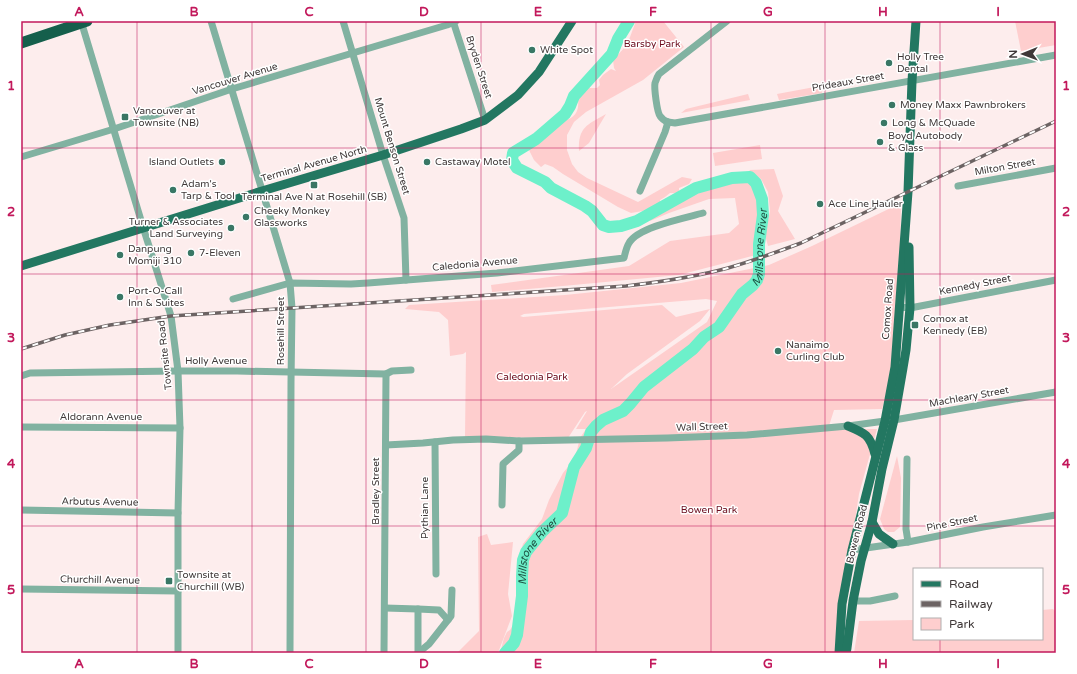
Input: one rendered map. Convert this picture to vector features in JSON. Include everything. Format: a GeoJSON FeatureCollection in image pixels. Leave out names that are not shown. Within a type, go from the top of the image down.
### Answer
{"type":"FeatureCollection","features":[{"type":"Feature","properties":{"kind":"highway"},"geometry":{"type":"LineString","coordinates":[[21,43],[83,22]]}},
{"type":"Feature","properties":{"kind":"main road","name":"Comox Road"},"geometry":{"type":"LineString","coordinates":[[885,421],[895,367],[908,198],[912,81],[916,21]]}},
{"type":"Feature","properties":{"kind":"main road","name":"Terminal Avenue North"},"geometry":{"type":"LineString","coordinates":[[21,266],[143,227],[383,156],[485,120],[518,95],[540,72],[569,23]]}},
{"type":"Feature","properties":{"kind":"main road","name":"Comox Road"},"geometry":{"type":"LineString","coordinates":[[894,420],[906,350],[910,308],[908,198]]}},
{"type":"Feature","properties":{"kind":"main road","name":"Bowen Road"},"geometry":{"type":"LineString","coordinates":[[846,653],[853,601],[894,420]]}},
{"type":"Feature","properties":{"kind":"main road","name":"Bowen Road"},"geometry":{"type":"LineString","coordinates":[[839,653],[842,604],[852,550],[885,421]]}},
{"type":"Feature","properties":{"kind":"main road"},"geometry":{"type":"LineString","coordinates":[[848,426],[862,432],[870,439],[876,455]]}},
{"type":"Feature","properties":{"kind":"main road"},"geometry":{"type":"LineString","coordinates":[[872,522],[879,534],[893,544]]}},
{"type":"Feature","properties":{"kind":"street","name":"Rosehill Street"},"geometry":{"type":"LineString","coordinates":[[211,21],[290,283],[292,308],[290,653]]}},
{"type":"Feature","properties":{"kind":"street","name":"Mount Benson Street"},"geometry":{"type":"LineString","coordinates":[[344,21],[383,156],[404,218],[406,280]]}},
{"type":"Feature","properties":{"kind":"street","name":"Vancouver Avenue"},"geometry":{"type":"LineString","coordinates":[[21,157],[232,89],[447,25],[454,21]]}},
{"type":"Feature","properties":{"kind":"street","name":"Bryden Street"},"geometry":{"type":"LineString","coordinates":[[454,21],[485,120]]}},
{"type":"Feature","properties":{"kind":"street"},"geometry":{"type":"LineString","coordinates":[[640,190],[668,122],[662,118],[659,113],[654,88],[655,81],[659,74],[727,21]]}},
{"type":"Feature","properties":{"kind":"street","name":"Townsite Road"},"geometry":{"type":"LineString","coordinates":[[83,22],[143,227],[171,316],[178,371],[180,428],[178,513],[178,653]]}},
{"type":"Feature","properties":{"kind":"street","name":"Prideaux Street"},"geometry":{"type":"LineString","coordinates":[[668,122],[675,123],[1056,55]]}},
{"type":"Feature","properties":{"kind":"street","name":"Milton Street"},"geometry":{"type":"LineString","coordinates":[[958,186],[1056,168]]}},
{"type":"Feature","properties":{"kind":"street","name":"Caledonia Avenue"},"geometry":{"type":"LineString","coordinates":[[233,299],[290,283],[351,284],[406,280],[497,273],[624,258],[629,243],[637,235],[655,226],[703,213]]}},
{"type":"Feature","properties":{"kind":"street","name":"Kennedy Street"},"geometry":{"type":"LineString","coordinates":[[899,307],[910,308],[1056,280]]}},
{"type":"Feature","properties":{"kind":"street","name":"Holly Avenue"},"geometry":{"type":"LineString","coordinates":[[21,376],[30,374],[178,371],[386,374],[392,371],[411,370]]}},
{"type":"Feature","properties":{"kind":"street","name":"Bradley Street"},"geometry":{"type":"LineString","coordinates":[[384,653],[386,374]]}},
{"type":"Feature","properties":{"kind":"street","name":"Machleary Street"},"geometry":{"type":"LineString","coordinates":[[885,421],[1056,392]]}},
{"type":"Feature","properties":{"kind":"street","name":"Wall Street"},"geometry":{"type":"LineString","coordinates":[[386,445],[480,439],[519,441],[747,435],[848,426],[885,421]]}},
{"type":"Feature","properties":{"kind":"street","name":"Aldorann Avenue"},"geometry":{"type":"LineString","coordinates":[[21,427],[180,428]]}},
{"type":"Feature","properties":{"kind":"street"},"geometry":{"type":"LineString","coordinates":[[502,505],[503,464],[519,450],[519,441]]}},
{"type":"Feature","properties":{"kind":"street","name":"Pythian Lane"},"geometry":{"type":"LineString","coordinates":[[435,442],[436,574]]}},
{"type":"Feature","properties":{"kind":"street"},"geometry":{"type":"LineString","coordinates":[[907,459],[906,529],[908,542]]}},
{"type":"Feature","properties":{"kind":"street","name":"Arbutus Avenue"},"geometry":{"type":"LineString","coordinates":[[21,510],[178,513]]}},
{"type":"Feature","properties":{"kind":"street","name":"Pine Street"},"geometry":{"type":"LineString","coordinates":[[852,550],[908,542],[982,527],[1056,515]]}},
{"type":"Feature","properties":{"kind":"street","name":"Churchill Avenue"},"geometry":{"type":"LineString","coordinates":[[21,589],[178,591]]}},
{"type":"Feature","properties":{"kind":"street"},"geometry":{"type":"LineString","coordinates":[[418,653],[429,644],[451,616],[452,590]]}},
{"type":"Feature","properties":{"kind":"street"},"geometry":{"type":"LineString","coordinates":[[853,601],[870,601],[895,596]]}},
{"type":"Feature","properties":{"kind":"street"},"geometry":{"type":"LineString","coordinates":[[385,608],[418,608],[439,610],[448,620]]}},
{"type":"Feature","properties":{"kind":"street"},"geometry":{"type":"LineString","coordinates":[[418,608],[418,653]]}},
{"type":"Feature","properties":{"kind":"green space","name":"Barsby Park"},"geometry":{"type":"Polygon","coordinates":[[[636,21],[663,21],[684,47],[643,80],[586,112],[574,122],[567,135],[567,150],[572,164],[578,172],[587,178],[638,202],[682,177],[692,179],[689,184],[679,188],[679,191],[676,193],[670,193],[660,200],[660,204],[643,211],[631,213],[618,207],[553,167],[545,164],[541,167],[534,160],[529,150],[532,140],[542,137],[557,123],[561,123],[573,117],[578,108],[577,93],[581,89],[587,85],[590,88],[597,88],[600,85],[599,80],[603,75],[611,69],[616,71],[613,60],[627,45],[636,21]]]}},
{"type":"Feature","properties":{"kind":"green space"},"geometry":{"type":"Polygon","coordinates":[[[1015,21],[1056,21],[1056,45],[1021,51],[1015,21]]]}},
{"type":"Feature","properties":{"kind":"green space"},"geometry":{"type":"Polygon","coordinates":[[[820,86],[822,93],[779,100],[777,94],[820,86]]]}},
{"type":"Feature","properties":{"kind":"green space"},"geometry":{"type":"Polygon","coordinates":[[[748,94],[750,100],[681,113],[686,109],[748,94]]]}},
{"type":"Feature","properties":{"kind":"green space"},"geometry":{"type":"Polygon","coordinates":[[[606,114],[589,143],[579,151],[579,143],[582,132],[589,124],[606,114]]]}},
{"type":"Feature","properties":{"kind":"green space"},"geometry":{"type":"Polygon","coordinates":[[[760,145],[762,159],[715,166],[713,153],[760,145]]]}},
{"type":"Feature","properties":{"kind":"green space"},"geometry":{"type":"Polygon","coordinates":[[[774,169],[783,196],[778,211],[795,239],[768,246],[765,235],[770,211],[768,192],[761,179],[749,170],[774,169]]]}},
{"type":"Feature","properties":{"kind":"green space"},"geometry":{"type":"Polygon","coordinates":[[[745,180],[755,189],[760,205],[755,244],[756,255],[679,275],[492,292],[491,285],[629,266],[670,241],[729,233],[739,224],[735,198],[709,199],[650,221],[652,217],[695,192],[726,183],[745,180]]]}},
{"type":"Feature","properties":{"kind":"green space","name":"Bowen Park"},"geometry":{"type":"Polygon","coordinates":[[[901,203],[898,351],[882,409],[834,410],[828,429],[877,429],[859,494],[835,653],[500,653],[504,638],[515,622],[518,609],[516,587],[519,557],[523,544],[542,519],[549,500],[563,473],[575,458],[580,438],[586,429],[576,429],[587,411],[568,438],[465,437],[466,352],[463,354],[450,356],[448,320],[439,312],[405,309],[409,305],[565,295],[681,283],[769,265],[901,203]],[[706,299],[524,314],[520,316],[523,317],[662,305],[676,317],[710,309],[700,321],[627,374],[611,389],[707,322],[717,301],[706,299]]]}},
{"type":"Feature","properties":{"kind":"green space"},"geometry":{"type":"Polygon","coordinates":[[[897,456],[901,478],[900,527],[894,532],[888,532],[884,529],[880,519],[897,456]]]}},
{"type":"Feature","properties":{"kind":"green space"},"geometry":{"type":"Polygon","coordinates":[[[487,534],[491,545],[513,542],[508,594],[512,616],[498,653],[457,653],[479,631],[478,537],[487,534]]]}},
{"type":"Feature","properties":{"kind":"green space"},"geometry":{"type":"Polygon","coordinates":[[[1053,609],[1056,612],[1056,653],[854,653],[859,621],[913,620],[913,640],[1043,640],[1043,610],[1053,609]]]}},
{"type":"Feature","properties":{"kind":"waterway","name":"Millstone River"},"geometry":{"type":"LineString","coordinates":[[505,653],[514,643],[517,635],[522,596],[523,560],[526,552],[542,532],[562,513],[574,467],[586,448],[591,432],[603,420],[623,411],[644,387],[693,349],[704,337],[719,327],[742,294],[757,280],[759,274],[759,244],[763,215],[762,199],[756,183],[750,177],[732,178],[696,188],[637,221],[621,226],[609,227],[603,225],[592,211],[585,206],[551,188],[545,182],[517,168],[512,160],[513,153],[536,139],[565,114],[574,96],[612,54],[618,39],[629,21]]}},
{"type":"Feature","properties":{"kind":"railway"},"geometry":{"type":"LineString","coordinates":[[21,349],[65,335],[110,325],[171,316],[626,286],[703,274],[747,262],[801,243],[1056,121]]}},
{"type":"Feature","properties":{"kind":"place","name":"White Spot"},"geometry":{"type":"Point","coordinates":[532,50]}},
{"type":"Feature","properties":{"kind":"place","name":"Holly Tree Dental"},"geometry":{"type":"Point","coordinates":[889,63]}},
{"type":"Feature","properties":{"kind":"place","name":"Money Maxx Pawnbrokers"},"geometry":{"type":"Point","coordinates":[892,105]}},
{"type":"Feature","properties":{"kind":"place","name":"Vancouver at Townsite (NB)"},"geometry":{"type":"Point","coordinates":[125,117]}},
{"type":"Feature","properties":{"kind":"place","name":"Long & McQuade"},"geometry":{"type":"Point","coordinates":[884,123]}},
{"type":"Feature","properties":{"kind":"place","name":"Boyd Autobody & Glass"},"geometry":{"type":"Point","coordinates":[880,142]}},
{"type":"Feature","properties":{"kind":"place","name":"Island Outlets"},"geometry":{"type":"Point","coordinates":[222,162]}},
{"type":"Feature","properties":{"kind":"place","name":"Castaway Motel"},"geometry":{"type":"Point","coordinates":[427,162]}},
{"type":"Feature","properties":{"kind":"place","name":"Terminal Ave N at Rosehill (SB)"},"geometry":{"type":"Point","coordinates":[314,185]}},
{"type":"Feature","properties":{"kind":"place","name":"Adam's Tarp & Tool"},"geometry":{"type":"Point","coordinates":[173,190]}},
{"type":"Feature","properties":{"kind":"place","name":"Ace Line Hauler"},"geometry":{"type":"Point","coordinates":[820,204]}},
{"type":"Feature","properties":{"kind":"place","name":"Cheeky Monkey Glassworks"},"geometry":{"type":"Point","coordinates":[246,217]}},
{"type":"Feature","properties":{"kind":"place","name":"Turner & Associates Land Surveying"},"geometry":{"type":"Point","coordinates":[231,228]}},
{"type":"Feature","properties":{"kind":"place","name":"7-Eleven"},"geometry":{"type":"Point","coordinates":[191,253]}},
{"type":"Feature","properties":{"kind":"place","name":"Danpung Momiji 310"},"geometry":{"type":"Point","coordinates":[120,255]}},
{"type":"Feature","properties":{"kind":"place","name":"Port-O-Call Inn & Suites"},"geometry":{"type":"Point","coordinates":[120,297]}},
{"type":"Feature","properties":{"kind":"place","name":"Comox at Kennedy (EB)"},"geometry":{"type":"Point","coordinates":[915,325]}},
{"type":"Feature","properties":{"kind":"place","name":"Nanaimo Curling Club"},"geometry":{"type":"Point","coordinates":[778,351]}},
{"type":"Feature","properties":{"kind":"place","name":"Townsite at Churchill (WB)"},"geometry":{"type":"Point","coordinates":[169,581]}},
{"type":"Feature","properties":{"kind":"park label","name":"Caledonia Park"},"geometry":{"type":"Point","coordinates":[532,377]}}]}
